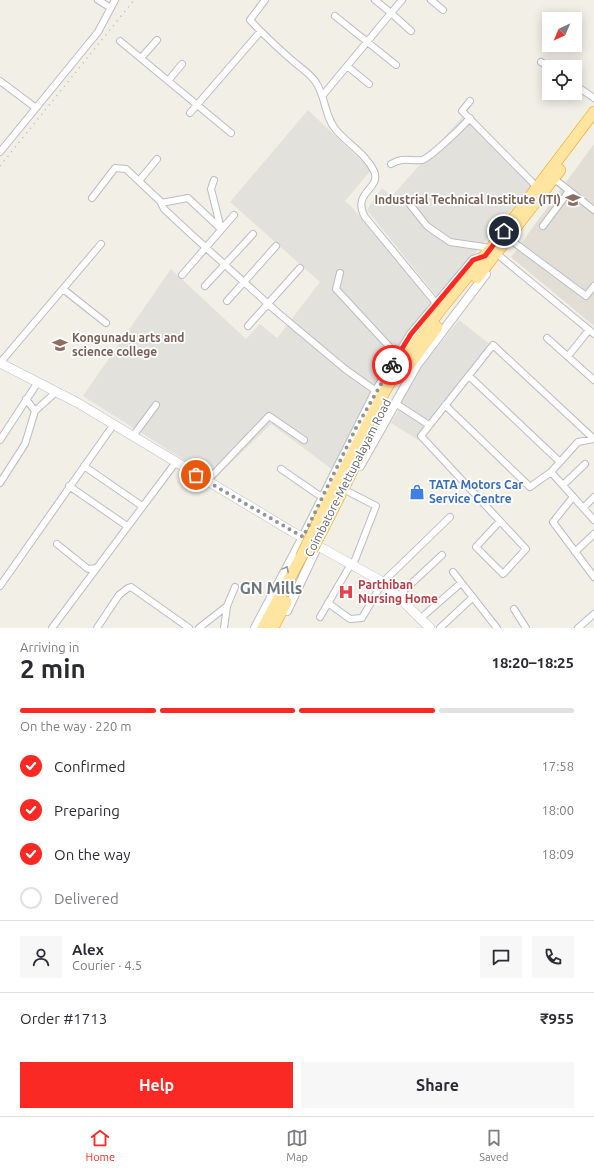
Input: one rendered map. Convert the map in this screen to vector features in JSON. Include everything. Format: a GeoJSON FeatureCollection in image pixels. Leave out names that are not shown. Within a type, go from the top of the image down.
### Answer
{"type":"FeatureCollection","features":[{"type":"Feature","properties":{"kind":"highway"},"geometry":{"type":"LineString","coordinates":[[491,255],[537,187],[594,112]]}},
{"type":"Feature","properties":{"kind":"highway"},"geometry":{"type":"LineString","coordinates":[[264,628],[416,341],[491,255],[508,238],[594,124]]}},
{"type":"Feature","properties":{"kind":"highway","name":"Coimbatore-Mettupalayam Road"},"geometry":{"type":"LineString","coordinates":[[273,628],[393,382]]}},
{"type":"Feature","properties":{"kind":"main road"},"geometry":{"type":"LineString","coordinates":[[0,363],[114,424],[207,481],[383,582],[430,628]]}},
{"type":"Feature","properties":{"kind":"street"},"geometry":{"type":"LineString","coordinates":[[98,0],[111,8]]}},
{"type":"Feature","properties":{"kind":"street"},"geometry":{"type":"LineString","coordinates":[[0,151],[98,32],[115,0]]}},
{"type":"Feature","properties":{"kind":"street"},"geometry":{"type":"LineString","coordinates":[[265,0],[250,20],[260,32],[314,80],[323,95],[328,118],[336,130],[368,161],[375,172],[374,182],[361,200],[360,208],[365,217],[436,303]]}},
{"type":"Feature","properties":{"kind":"street"},"geometry":{"type":"LineString","coordinates":[[375,0],[411,31]]}},
{"type":"Feature","properties":{"kind":"street"},"geometry":{"type":"LineString","coordinates":[[323,95],[402,0]]}},
{"type":"Feature","properties":{"kind":"street"},"geometry":{"type":"LineString","coordinates":[[431,0],[443,10]]}},
{"type":"Feature","properties":{"kind":"street"},"geometry":{"type":"LineString","coordinates":[[335,16],[396,65]]}},
{"type":"Feature","properties":{"kind":"street"},"geometry":{"type":"LineString","coordinates":[[190,113],[260,32]]}},
{"type":"Feature","properties":{"kind":"street"},"geometry":{"type":"LineString","coordinates":[[140,58],[156,40]]}},
{"type":"Feature","properties":{"kind":"street"},"geometry":{"type":"LineString","coordinates":[[120,41],[231,133]]}},
{"type":"Feature","properties":{"kind":"street"},"geometry":{"type":"LineString","coordinates":[[168,81],[182,64]]}},
{"type":"Feature","properties":{"kind":"street"},"geometry":{"type":"LineString","coordinates":[[347,66],[369,84]]}},
{"type":"Feature","properties":{"kind":"street"},"geometry":{"type":"LineString","coordinates":[[0,81],[36,108]]}},
{"type":"Feature","properties":{"kind":"street"},"geometry":{"type":"LineString","coordinates":[[582,90],[594,98]]}},
{"type":"Feature","properties":{"kind":"street"},"geometry":{"type":"LineString","coordinates":[[470,101],[462,111],[537,187]]}},
{"type":"Feature","properties":{"kind":"street"},"geometry":{"type":"LineString","coordinates":[[391,164],[399,160],[423,160],[459,130],[470,118]]}},
{"type":"Feature","properties":{"kind":"street"},"geometry":{"type":"LineString","coordinates":[[138,181],[157,159]]}},
{"type":"Feature","properties":{"kind":"street"},"geometry":{"type":"LineString","coordinates":[[92,198],[115,168],[126,169],[161,204],[164,209],[244,283],[345,369],[376,391]]}},
{"type":"Feature","properties":{"kind":"street"},"geometry":{"type":"LineString","coordinates":[[553,178],[593,208]]}},
{"type":"Feature","properties":{"kind":"street"},"geometry":{"type":"LineString","coordinates":[[214,180],[211,189],[221,229]]}},
{"type":"Feature","properties":{"kind":"street"},"geometry":{"type":"LineString","coordinates":[[543,226],[569,191]]}},
{"type":"Feature","properties":{"kind":"street"},"geometry":{"type":"LineString","coordinates":[[161,204],[188,198],[221,229]]}},
{"type":"Feature","properties":{"kind":"street"},"geometry":{"type":"LineString","coordinates":[[408,202],[427,226],[450,242],[491,255],[592,332],[568,356]]}},
{"type":"Feature","properties":{"kind":"street"},"geometry":{"type":"LineString","coordinates":[[182,275],[234,215]]}},
{"type":"Feature","properties":{"kind":"street"},"geometry":{"type":"LineString","coordinates":[[204,286],[253,234]]}},
{"type":"Feature","properties":{"kind":"street"},"geometry":{"type":"LineString","coordinates":[[508,238],[586,296],[594,286]]}},
{"type":"Feature","properties":{"kind":"street"},"geometry":{"type":"LineString","coordinates":[[0,363],[101,244]]}},
{"type":"Feature","properties":{"kind":"street"},"geometry":{"type":"LineString","coordinates":[[228,301],[276,246]]}},
{"type":"Feature","properties":{"kind":"street"},"geometry":{"type":"LineString","coordinates":[[255,628],[323,498],[376,391],[397,355],[411,334],[473,260],[491,255]]}},
{"type":"Feature","properties":{"kind":"street"},"geometry":{"type":"LineString","coordinates":[[278,628],[318,545],[395,403],[417,365],[488,273],[491,255]]}},
{"type":"Feature","properties":{"kind":"street"},"geometry":{"type":"LineString","coordinates":[[248,326],[300,268]]}},
{"type":"Feature","properties":{"kind":"street"},"geometry":{"type":"LineString","coordinates":[[340,273],[336,289],[397,355]]}},
{"type":"Feature","properties":{"kind":"street"},"geometry":{"type":"LineString","coordinates":[[63,289],[106,323]]}},
{"type":"Feature","properties":{"kind":"street"},"geometry":{"type":"LineString","coordinates":[[547,338],[594,380]]}},
{"type":"Feature","properties":{"kind":"street"},"geometry":{"type":"LineString","coordinates":[[500,521],[476,547],[503,574],[526,549],[500,521],[421,436],[493,345],[594,439]]}},
{"type":"Feature","properties":{"kind":"street"},"geometry":{"type":"LineString","coordinates":[[468,376],[560,462]]}},
{"type":"Feature","properties":{"kind":"street"},"geometry":{"type":"LineString","coordinates":[[0,440],[38,382]]}},
{"type":"Feature","properties":{"kind":"street"},"geometry":{"type":"LineString","coordinates":[[0,483],[25,444],[35,411],[56,392]]}},
{"type":"Feature","properties":{"kind":"street"},"geometry":{"type":"LineString","coordinates":[[26,399],[35,411]]}},
{"type":"Feature","properties":{"kind":"street"},"geometry":{"type":"LineString","coordinates":[[395,403],[429,425]]}},
{"type":"Feature","properties":{"kind":"street"},"geometry":{"type":"LineString","coordinates":[[133,436],[156,405]]}},
{"type":"Feature","properties":{"kind":"street"},"geometry":{"type":"LineString","coordinates":[[445,405],[530,487],[551,472],[578,442],[594,439]]}},
{"type":"Feature","properties":{"kind":"street"},"geometry":{"type":"LineString","coordinates":[[207,481],[269,416],[304,440]]}},
{"type":"Feature","properties":{"kind":"street"},"geometry":{"type":"LineString","coordinates":[[0,586],[114,424]]}},
{"type":"Feature","properties":{"kind":"street"},"geometry":{"type":"LineString","coordinates":[[52,628],[176,462]]}},
{"type":"Feature","properties":{"kind":"street"},"geometry":{"type":"LineString","coordinates":[[563,485],[585,464]]}},
{"type":"Feature","properties":{"kind":"street"},"geometry":{"type":"LineString","coordinates":[[84,466],[142,506]]}},
{"type":"Feature","properties":{"kind":"street"},"geometry":{"type":"LineString","coordinates":[[281,469],[323,498]]}},
{"type":"Feature","properties":{"kind":"street"},"geometry":{"type":"LineString","coordinates":[[551,472],[594,520]]}},
{"type":"Feature","properties":{"kind":"street"},"geometry":{"type":"LineString","coordinates":[[70,486],[127,526]]}},
{"type":"Feature","properties":{"kind":"street"},"geometry":{"type":"LineString","coordinates":[[320,617],[352,564],[376,506],[347,491]]}},
{"type":"Feature","properties":{"kind":"street"},"geometry":{"type":"LineString","coordinates":[[573,497],[553,522],[594,577]]}},
{"type":"Feature","properties":{"kind":"street"},"geometry":{"type":"LineString","coordinates":[[583,508],[594,497]]}},
{"type":"Feature","properties":{"kind":"street"},"geometry":{"type":"LineString","coordinates":[[328,603],[350,619],[362,618],[383,582],[450,516]]}},
{"type":"Feature","properties":{"kind":"street"},"geometry":{"type":"LineString","coordinates":[[575,552],[594,534]]}},
{"type":"Feature","properties":{"kind":"street"},"geometry":{"type":"LineString","coordinates":[[57,544],[88,569],[96,568]]}},
{"type":"Feature","properties":{"kind":"street"},"geometry":{"type":"LineString","coordinates":[[398,596],[442,555]]}},
{"type":"Feature","properties":{"kind":"street"},"geometry":{"type":"LineString","coordinates":[[453,572],[497,628]]}},
{"type":"Feature","properties":{"kind":"street"},"geometry":{"type":"LineString","coordinates":[[421,618],[462,583]]}},
{"type":"Feature","properties":{"kind":"street"},"geometry":{"type":"LineString","coordinates":[[224,628],[227,606],[235,587]]}},
{"type":"Feature","properties":{"kind":"street"},"geometry":{"type":"LineString","coordinates":[[97,628],[119,595],[128,588],[137,591],[189,628]]}},
{"type":"Feature","properties":{"kind":"street"},"geometry":{"type":"LineString","coordinates":[[440,628],[473,597]]}},
{"type":"Feature","properties":{"kind":"street"},"geometry":{"type":"LineString","coordinates":[[199,628],[227,606]]}},
{"type":"Feature","properties":{"kind":"street"},"geometry":{"type":"LineString","coordinates":[[514,609],[526,628]]}},
{"type":"Feature","properties":{"kind":"street"},"geometry":{"type":"LineString","coordinates":[[578,628],[594,614]]}},
{"type":"Feature","properties":{"kind":"shaded area"},"geometry":{"type":"Polygon","coordinates":[[[308,110],[371,170],[345,201],[353,208],[432,303],[333,470],[271,424],[214,479],[83,396],[171,269],[246,339],[260,324],[277,338],[320,282],[230,202],[308,110]]]}},
{"type":"Feature","properties":{"kind":"shaded area"},"geometry":{"type":"Polygon","coordinates":[[[465,114],[532,185],[438,298],[367,210],[382,188],[392,196],[465,114]]]}},
{"type":"Feature","properties":{"kind":"shaded area","name":"Industrial Technical Institute (ITI)"},"geometry":{"type":"Polygon","coordinates":[[[594,144],[594,326],[511,257],[594,144]]]}},
{"type":"Feature","properties":{"kind":"shaded area"},"geometry":{"type":"Polygon","coordinates":[[[459,320],[491,345],[429,422],[400,404],[422,366],[459,320]]]}},
{"type":"Feature","properties":{"kind":"shaded area"},"geometry":{"type":"Polygon","coordinates":[[[399,410],[426,426],[418,440],[391,423],[399,410]]]}},
{"type":"Feature","properties":{"kind":"railway"},"geometry":{"type":"LineString","coordinates":[[0,166],[134,0]]}},
{"type":"Feature","properties":{"kind":"way so far"},"geometry":{"type":"LineString","coordinates":[[196,475],[303,537],[356,428],[392,365]]}},
{"type":"Feature","properties":{"kind":"place","name":"Industrial Technical Institute (ITI)"},"geometry":{"type":"Point","coordinates":[573,200]}},
{"type":"Feature","properties":{"kind":"place","name":"Kongunadu arts and science college"},"geometry":{"type":"Point","coordinates":[60,345]}},
{"type":"Feature","properties":{"kind":"place","name":"TATA Motors Car Service Centre"},"geometry":{"type":"Point","coordinates":[417,492]}},
{"type":"Feature","properties":{"kind":"place","name":"Parthiban Nursing Home"},"geometry":{"type":"Point","coordinates":[346,592]}},
{"type":"Feature","properties":{"kind":"district","name":"GN Mills"},"geometry":{"type":"Point","coordinates":[271,588]}},
{"type":"Feature","properties":{"kind":"route"},"geometry":{"type":"LineString","coordinates":[[392,365],[411,334],[436,303],[473,260],[485,256],[504,231]]}}]}
